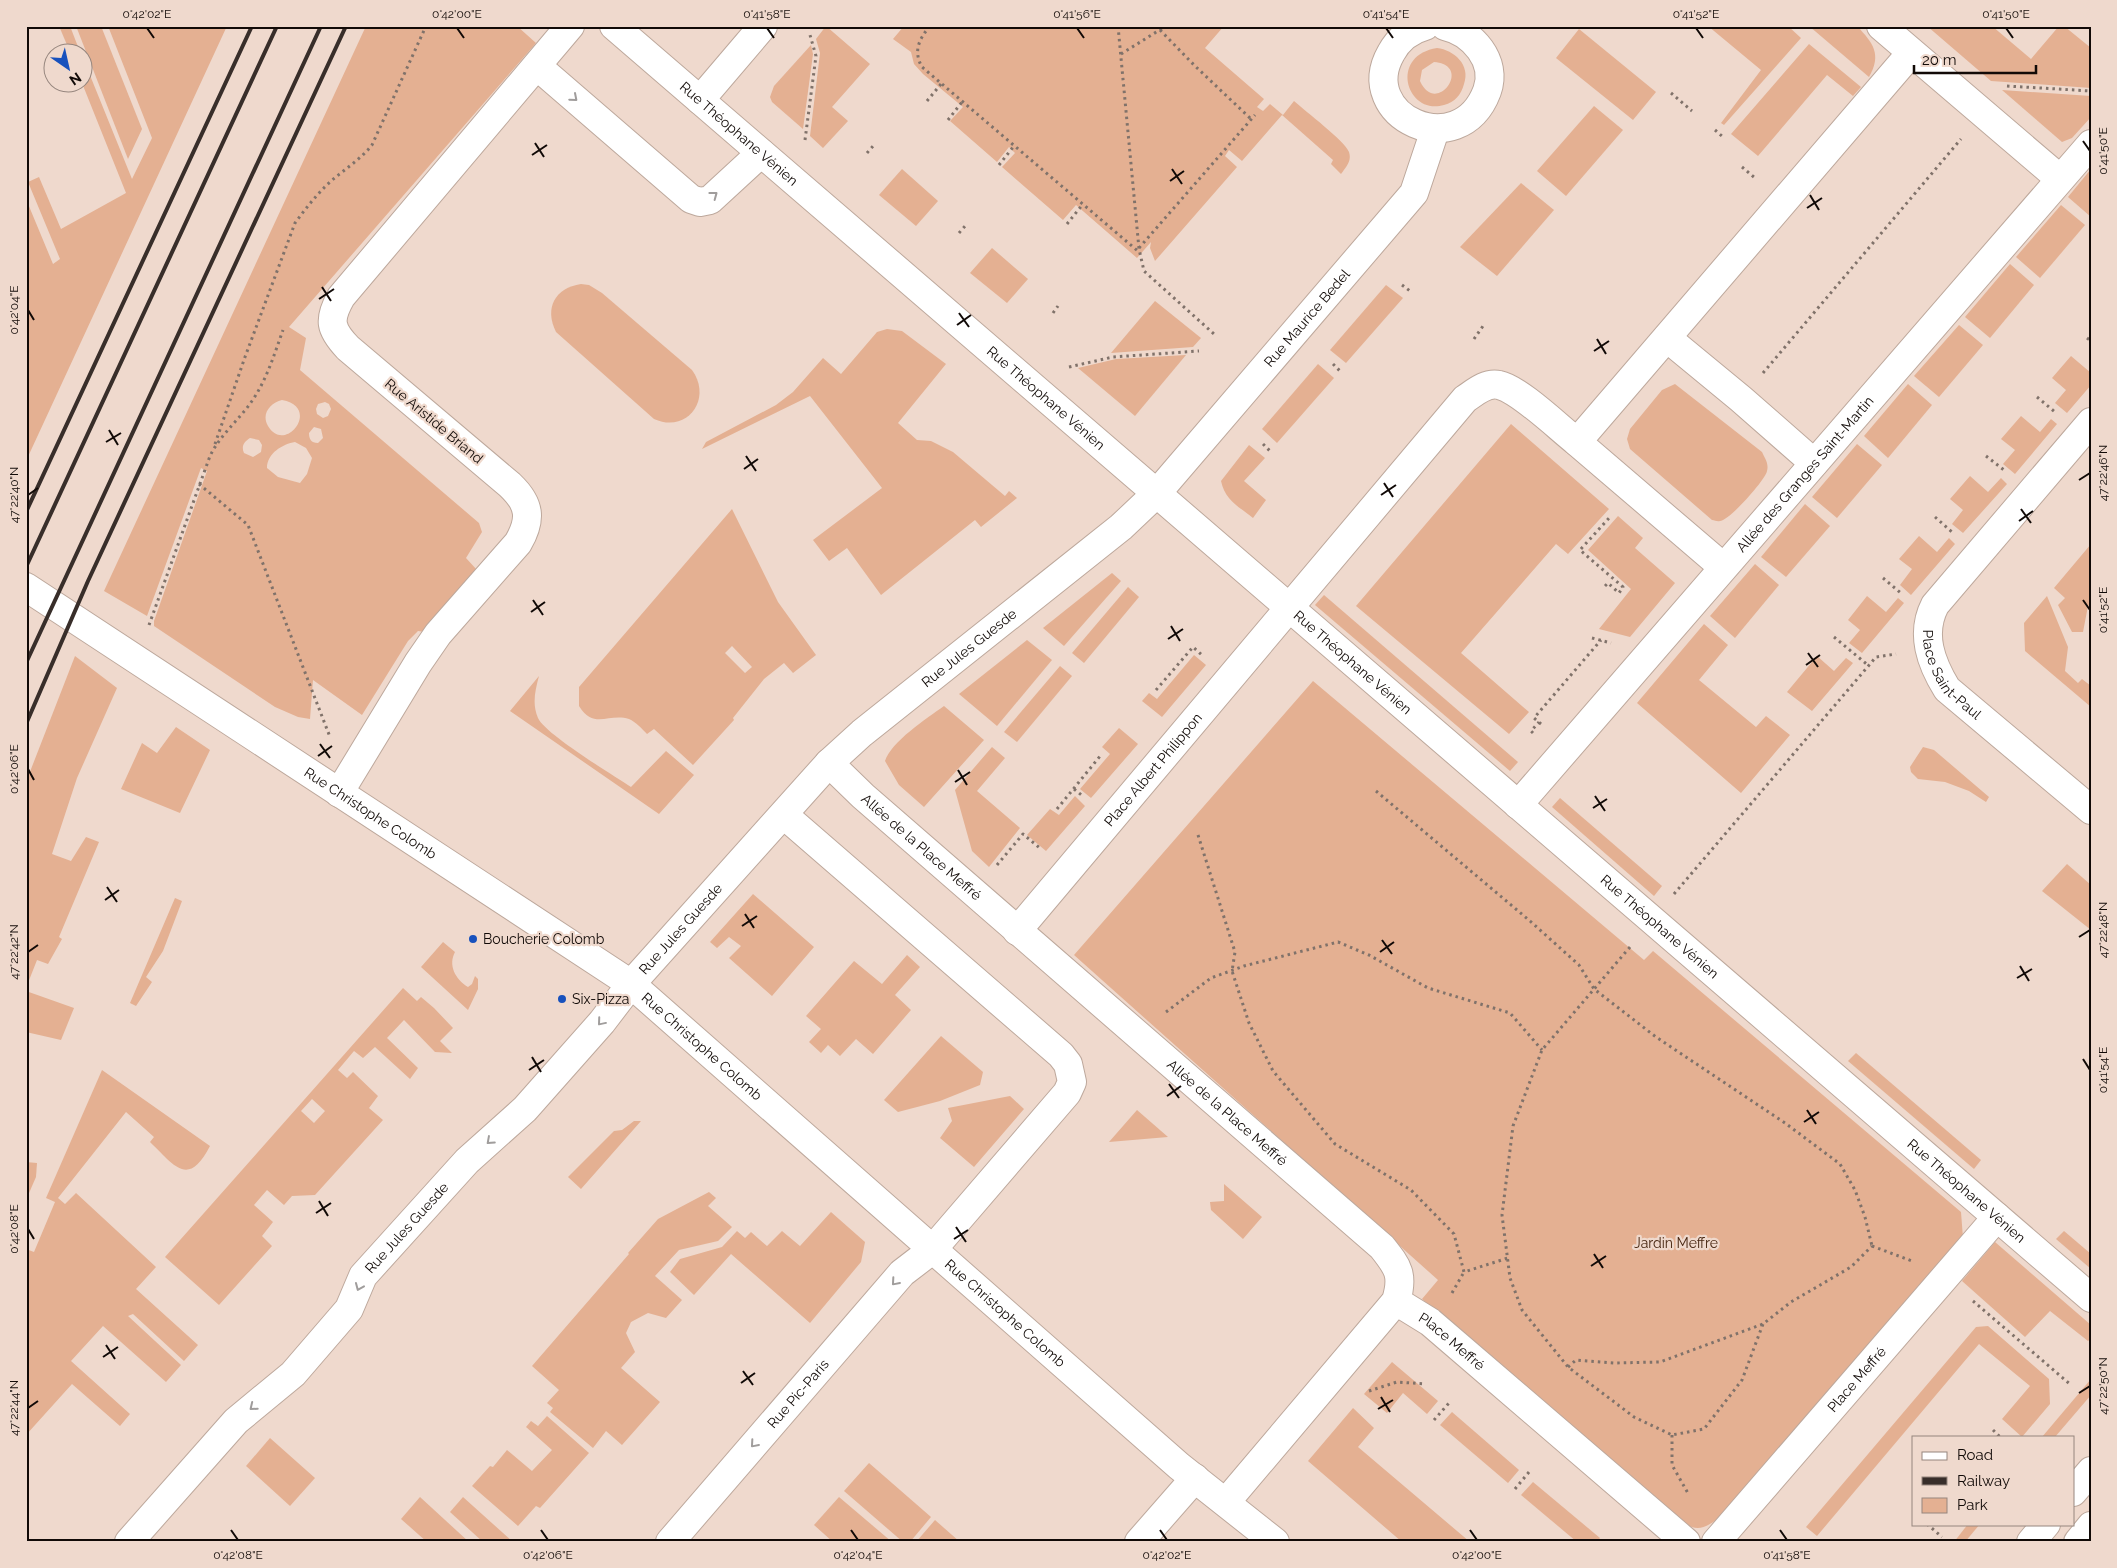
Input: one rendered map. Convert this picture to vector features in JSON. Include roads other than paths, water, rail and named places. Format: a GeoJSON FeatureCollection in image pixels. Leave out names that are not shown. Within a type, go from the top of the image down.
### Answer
{"type":"FeatureCollection","features":[{"type":"Feature","properties":{"kind":"street","name":"Rue Aristide Briand"},"geometry":{"type":"LineString","coordinates":[[339,793],[418,663],[438,634],[518,543],[528,518],[527,507],[516,490],[348,348],[337,333],[332,314],[340,297],[570,26]]}},
{"type":"Feature","properties":{"kind":"street","name":"Rue Théophane Vénien"},"geometry":{"type":"LineString","coordinates":[[614,26],[2091,1298]]}},
{"type":"Feature","properties":{"kind":"street"},"geometry":{"type":"LineString","coordinates":[[700,100],[763,26]]}},
{"type":"Feature","properties":{"kind":"street"},"geometry":{"type":"LineString","coordinates":[[1425,26],[1408,33],[1396,44],[1388,59],[1384,75],[1386,91],[1392,106],[1404,118],[1418,127],[1435,130],[1453,127],[1468,118],[1480,105],[1488,89],[1488,70],[1483,54],[1472,39],[1457,29],[1445,26]]}},
{"type":"Feature","properties":{"kind":"street"},"geometry":{"type":"LineString","coordinates":[[1881,26],[2060,179]]}},
{"type":"Feature","properties":{"kind":"street"},"geometry":{"type":"LineString","coordinates":[[1577,442],[1910,52]]}},
{"type":"Feature","properties":{"kind":"street"},"geometry":{"type":"LineString","coordinates":[[537,66],[690,199],[700,202],[710,200],[761,153]]}},
{"type":"Feature","properties":{"kind":"street","name":"Rue Maurice Bedel"},"geometry":{"type":"LineString","coordinates":[[1157,493],[1414,193],[1435,130]]}},
{"type":"Feature","properties":{"kind":"street","name":"Allée des Granges Saint-Martin"},"geometry":{"type":"LineString","coordinates":[[1518,805],[2091,144]]}},
{"type":"Feature","properties":{"kind":"street"},"geometry":{"type":"LineString","coordinates":[[1667,338],[1742,399],[1814,463]]}},
{"type":"Feature","properties":{"kind":"street","name":"Place Albert Philippon"},"geometry":{"type":"LineString","coordinates":[[1018,931],[1464,399],[1482,388],[1499,385],[1517,394],[1577,442],[1723,567]]}},
{"type":"Feature","properties":{"kind":"street","name":"Place Saint-Paul"},"geometry":{"type":"LineString","coordinates":[[2091,422],[1935,605],[1929,617],[1927,629],[1937,672],[1947,689],[2091,810]]}},
{"type":"Feature","properties":{"kind":"street","name":"Rue Jules Guesde"},"geometry":{"type":"LineString","coordinates":[[128,1542],[236,1421],[293,1374],[349,1309],[363,1276],[467,1161],[525,1110],[602,1022],[631,984],[829,763],[862,733],[1121,526],[1157,493]]}},
{"type":"Feature","properties":{"kind":"street","name":"Rue Christophe Colomb"},"geometry":{"type":"LineString","coordinates":[[26,587],[631,984],[932,1250],[1195,1478],[1275,1542]]}},
{"type":"Feature","properties":{"kind":"street","name":"Allée de la Place Meffré"},"geometry":{"type":"LineString","coordinates":[[829,763],[863,796],[1382,1247],[1397,1265],[1401,1285],[1396,1301]]}},
{"type":"Feature","properties":{"kind":"street"},"geometry":{"type":"LineString","coordinates":[[784,815],[1061,1055],[1072,1072],[1072,1082],[1067,1093],[932,1250]]}},
{"type":"Feature","properties":{"kind":"street","name":"Place Meffré"},"geometry":{"type":"LineString","coordinates":[[1716,1542],[1997,1217]]}},
{"type":"Feature","properties":{"kind":"street","name":"Rue Pic-Paris"},"geometry":{"type":"LineString","coordinates":[[670,1542],[902,1273],[932,1250]]}},
{"type":"Feature","properties":{"kind":"street"},"geometry":{"type":"LineString","coordinates":[[1226,1502],[1396,1301]]}},
{"type":"Feature","properties":{"kind":"street","name":"Place Meffré"},"geometry":{"type":"LineString","coordinates":[[1396,1301],[1430,1322],[1686,1542]]}},
{"type":"Feature","properties":{"kind":"street"},"geometry":{"type":"LineString","coordinates":[[2074,1491],[2091,1471]]}},
{"type":"Feature","properties":{"kind":"street"},"geometry":{"type":"LineString","coordinates":[[1139,1542],[1195,1478]]}},
{"type":"Feature","properties":{"kind":"street"},"geometry":{"type":"LineString","coordinates":[[2031,1542],[2044,1526]]}},
{"type":"Feature","properties":{"kind":"street"},"geometry":{"type":"LineString","coordinates":[[2078,1542],[2091,1526]]}},
{"type":"Feature","properties":{"kind":"railway"},"geometry":{"type":"LineString","coordinates":[[26,512],[252,26]]}},
{"type":"Feature","properties":{"kind":"railway"},"geometry":{"type":"LineString","coordinates":[[26,567],[277,26]]}},
{"type":"Feature","properties":{"kind":"railway"},"geometry":{"type":"LineString","coordinates":[[26,663],[321,26]]}},
{"type":"Feature","properties":{"kind":"railway"},"geometry":{"type":"LineString","coordinates":[[26,724],[88,581],[346,26]]}},
{"type":"Feature","properties":{"kind":"place","name":"Boucherie Colomb"},"geometry":{"type":"Point","coordinates":[473,939]}},
{"type":"Feature","properties":{"kind":"place","name":"Six-Pizza"},"geometry":{"type":"Point","coordinates":[562,999]}},
{"type":"Feature","properties":{"kind":"park label","name":"Jardin Meffre"},"geometry":{"type":"Point","coordinates":[1676,1243]}}]}
